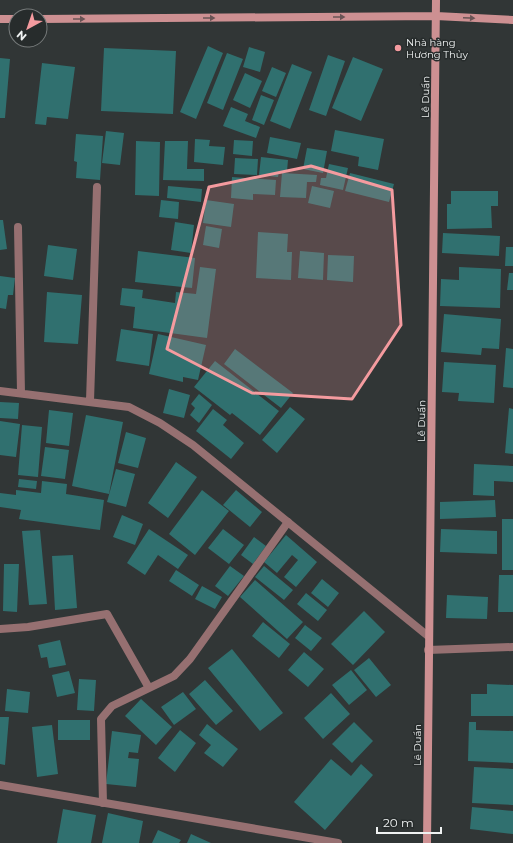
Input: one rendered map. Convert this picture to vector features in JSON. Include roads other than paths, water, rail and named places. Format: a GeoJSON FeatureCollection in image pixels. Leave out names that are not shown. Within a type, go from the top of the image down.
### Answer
{"type":"FeatureCollection","features":[{"type":"Feature","properties":{"kind":"main road","name":"Lê Duẩn"},"geometry":{"type":"LineString","coordinates":[[427,843],[428,636],[436,0]]}},
{"type":"Feature","properties":{"kind":"main road"},"geometry":{"type":"LineString","coordinates":[[48,19],[436,16],[513,20]]}},
{"type":"Feature","properties":{"kind":"street"},"geometry":{"type":"LineString","coordinates":[[90,401],[97,187]]}},
{"type":"Feature","properties":{"kind":"street"},"geometry":{"type":"LineString","coordinates":[[18,227],[21,393]]}},
{"type":"Feature","properties":{"kind":"street"},"geometry":{"type":"LineString","coordinates":[[0,391],[129,407],[160,423],[193,445],[428,636]]}},
{"type":"Feature","properties":{"kind":"street"},"geometry":{"type":"LineString","coordinates":[[103,803],[101,719],[112,706],[174,676],[190,659],[288,522]]}},
{"type":"Feature","properties":{"kind":"street"},"geometry":{"type":"LineString","coordinates":[[0,629],[28,627],[108,614],[149,688]]}},
{"type":"Feature","properties":{"kind":"street"},"geometry":{"type":"LineString","coordinates":[[428,650],[513,646]]}},
{"type":"Feature","properties":{"kind":"street"},"geometry":{"type":"LineString","coordinates":[[0,785],[338,843]]}},
{"type":"Feature","properties":{"kind":"place","name":"Nhà hàng Hương Thủy"},"geometry":{"type":"Point","coordinates":[398,48]}}]}
